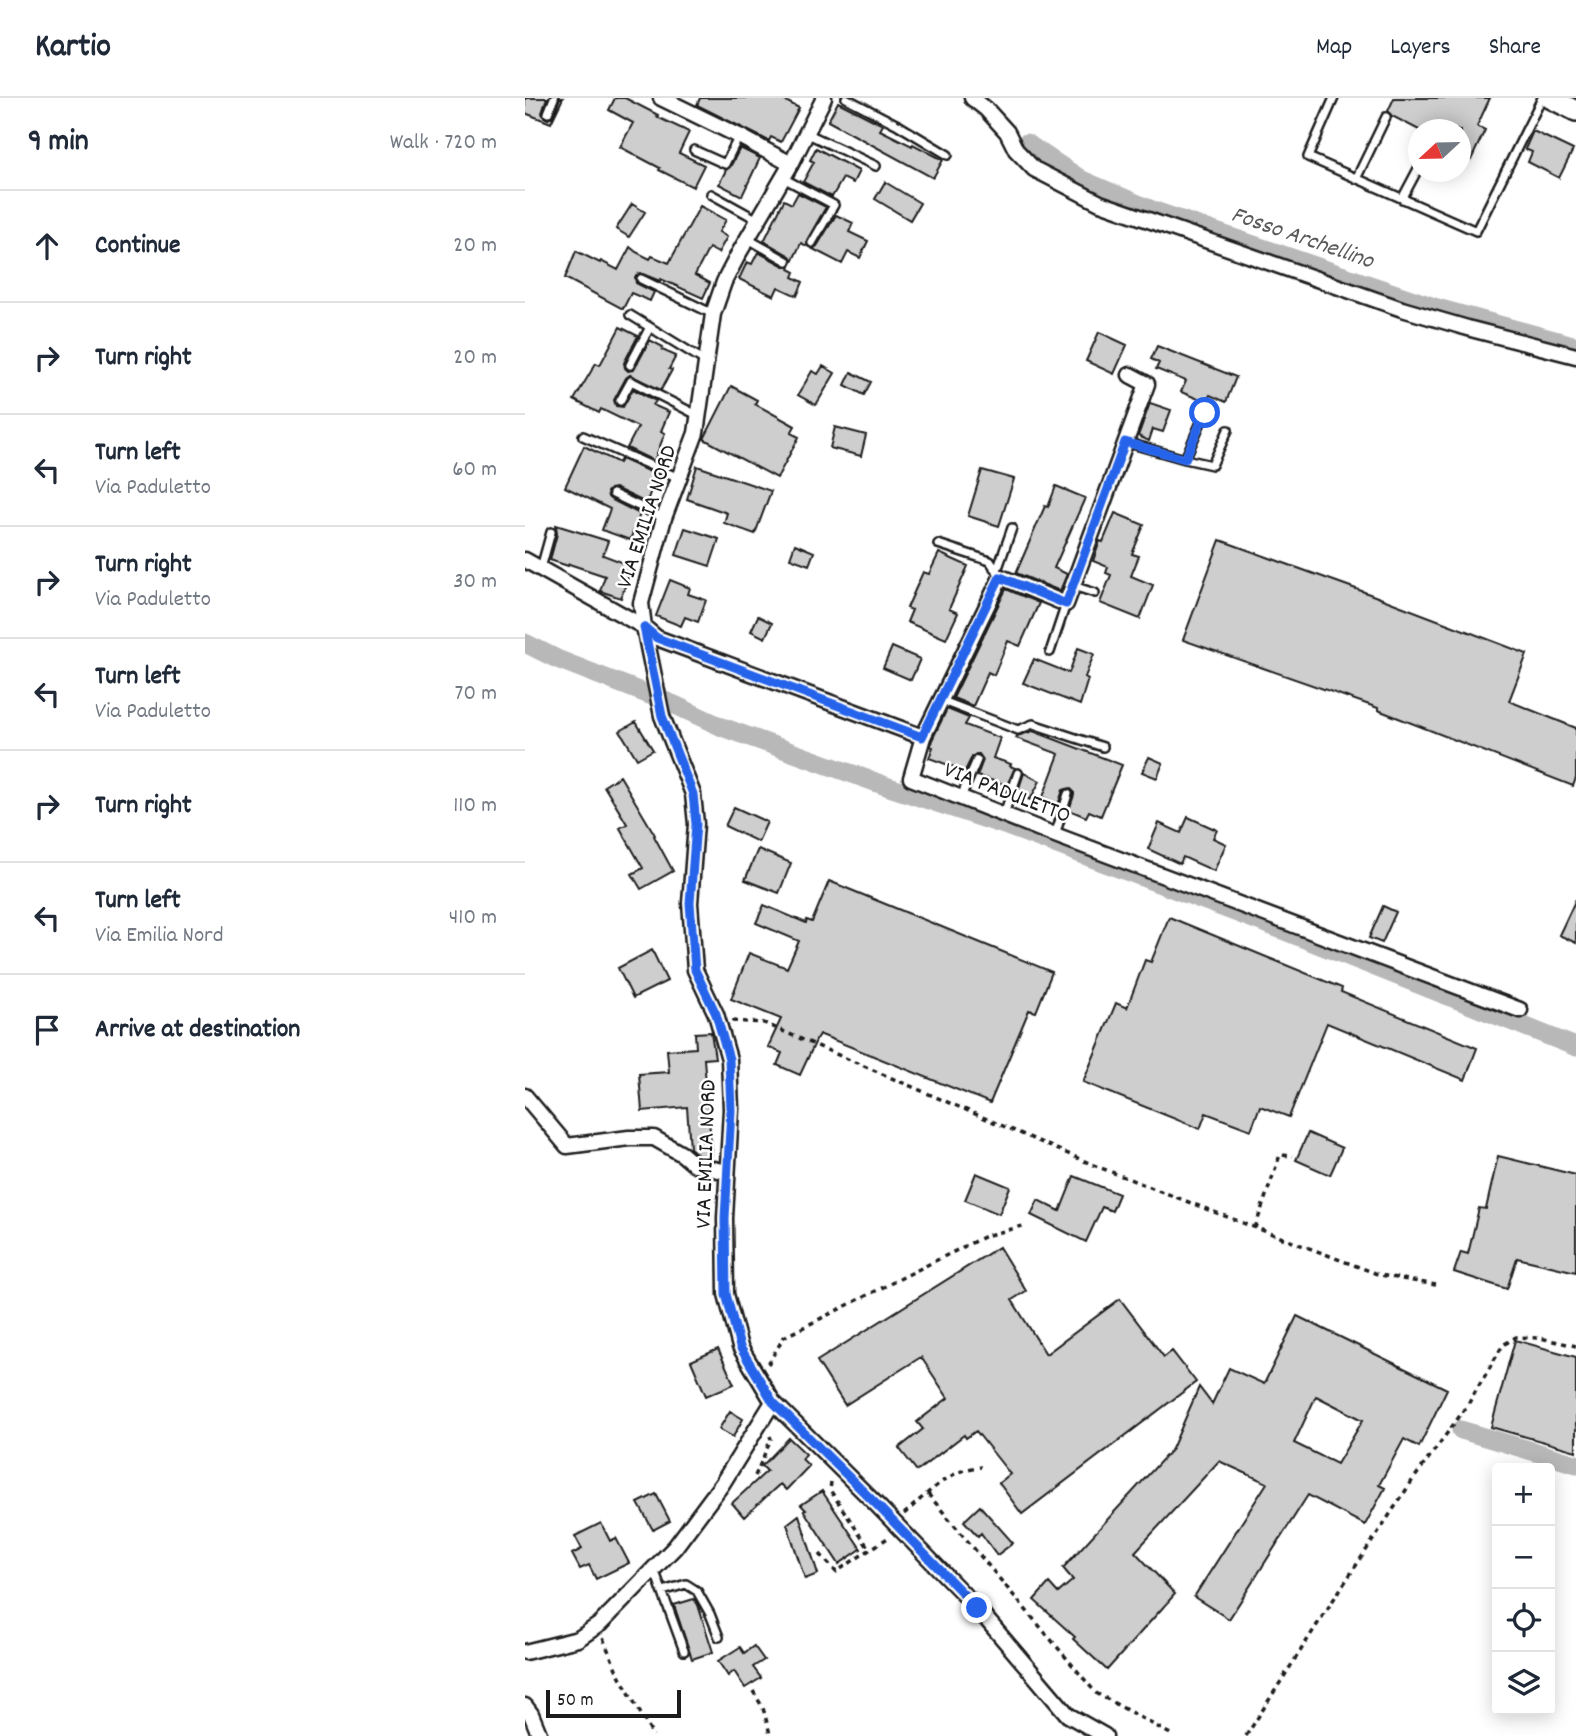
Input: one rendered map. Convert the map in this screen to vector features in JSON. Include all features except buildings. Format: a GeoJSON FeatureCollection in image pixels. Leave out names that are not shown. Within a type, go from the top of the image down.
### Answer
{"type":"FeatureCollection","features":[{"type":"Feature","properties":{"kind":"street"},"geometry":{"type":"LineString","coordinates":[[661,98],[791,164]]}},
{"type":"Feature","properties":{"kind":"street","name":"VIA EMILIA NORD"},"geometry":{"type":"LineString","coordinates":[[824,98],[791,164],[724,282],[713,314],[696,433],[664,518],[641,603],[662,716],[693,794],[696,824],[690,903],[695,970],[719,1021],[729,1059],[731,1110],[725,1218],[726,1294],[740,1347],[773,1402],[895,1522],[977,1608],[1067,1715],[1105,1736]]}},
{"type":"Feature","properties":{"kind":"street"},"geometry":{"type":"LineString","coordinates":[[972,98],[1007,132],[1016,150],[1034,169],[1100,203],[1402,309],[1471,330],[1576,356]]}},
{"type":"Feature","properties":{"kind":"street"},"geometry":{"type":"LineString","coordinates":[[1551,98],[1576,111]]}},
{"type":"Feature","properties":{"kind":"street"},"geometry":{"type":"LineString","coordinates":[[997,572],[1066,604],[1147,384],[1130,375]]}},
{"type":"Feature","properties":{"kind":"street"},"geometry":{"type":"LineString","coordinates":[[525,560],[644,627],[657,638],[922,737]]}},
{"type":"Feature","properties":{"kind":"street","name":"VIA PADULETTO"},"geometry":{"type":"LineString","coordinates":[[997,572],[922,737],[911,778],[1520,1010]]}},
{"type":"Feature","properties":{"kind":"street"},"geometry":{"type":"LineString","coordinates":[[525,1096],[567,1146],[629,1138],[654,1138],[695,1165],[727,1172]]}},
{"type":"Feature","properties":{"kind":"street"},"geometry":{"type":"LineString","coordinates":[[525,1653],[578,1639],[600,1624],[675,1547],[722,1484],[773,1402]]}},
{"type":"Feature","properties":{"kind":"street"},"geometry":{"type":"LineString","coordinates":[[525,1706],[540,1736]]}},
{"type":"Feature","properties":{"kind":"lane"},"geometry":{"type":"LineString","coordinates":[[548,113],[554,98]]}},
{"type":"Feature","properties":{"kind":"lane"},"geometry":{"type":"LineString","coordinates":[[846,98],[898,124],[948,155]]}},
{"type":"Feature","properties":{"kind":"lane"},"geometry":{"type":"LineString","coordinates":[[1334,98],[1308,157],[1476,231],[1542,98]]}},
{"type":"Feature","properties":{"kind":"lane"},"geometry":{"type":"LineString","coordinates":[[1356,179],[1386,117]]}},
{"type":"Feature","properties":{"kind":"lane"},"geometry":{"type":"LineString","coordinates":[[806,133],[876,166]]}},
{"type":"Feature","properties":{"kind":"lane"},"geometry":{"type":"LineString","coordinates":[[694,150],[725,164],[739,136]]}},
{"type":"Feature","properties":{"kind":"lane"},"geometry":{"type":"LineString","coordinates":[[783,178],[834,205],[812,243]]}},
{"type":"Feature","properties":{"kind":"lane"},"geometry":{"type":"LineString","coordinates":[[1402,199],[1411,182]]}},
{"type":"Feature","properties":{"kind":"lane"},"geometry":{"type":"LineString","coordinates":[[711,194],[758,220]]}},
{"type":"Feature","properties":{"kind":"lane"},"geometry":{"type":"LineString","coordinates":[[747,239],[787,261]]}},
{"type":"Feature","properties":{"kind":"lane"},"geometry":{"type":"LineString","coordinates":[[641,279],[713,314]]}},
{"type":"Feature","properties":{"kind":"lane"},"geometry":{"type":"LineString","coordinates":[[630,315],[705,360]]}},
{"type":"Feature","properties":{"kind":"lane"},"geometry":{"type":"LineString","coordinates":[[631,365],[650,327]]}},
{"type":"Feature","properties":{"kind":"lane"},"geometry":{"type":"LineString","coordinates":[[620,401],[631,380],[700,416]]}},
{"type":"Feature","properties":{"kind":"lane"},"geometry":{"type":"LineString","coordinates":[[1185,459],[1205,413]]}},
{"type":"Feature","properties":{"kind":"lane"},"geometry":{"type":"LineString","coordinates":[[1125,442],[1212,465],[1228,430]]}},
{"type":"Feature","properties":{"kind":"lane"},"geometry":{"type":"LineString","coordinates":[[583,436],[679,478]]}},
{"type":"Feature","properties":{"kind":"lane"},"geometry":{"type":"LineString","coordinates":[[613,494],[664,518]]}},
{"type":"Feature","properties":{"kind":"lane"},"geometry":{"type":"LineString","coordinates":[[997,572],[1012,528]]}},
{"type":"Feature","properties":{"kind":"lane"},"geometry":{"type":"LineString","coordinates":[[541,569],[551,532]]}},
{"type":"Feature","properties":{"kind":"lane"},"geometry":{"type":"LineString","coordinates":[[938,544],[990,561],[997,572]]}},
{"type":"Feature","properties":{"kind":"lane"},"geometry":{"type":"LineString","coordinates":[[1073,586],[1095,593]]}},
{"type":"Feature","properties":{"kind":"lane"},"geometry":{"type":"LineString","coordinates":[[1050,652],[1066,604]]}},
{"type":"Feature","properties":{"kind":"lane"},"geometry":{"type":"LineString","coordinates":[[940,700],[1018,730],[1033,724],[1103,747]]}},
{"type":"Feature","properties":{"kind":"lane"},"geometry":{"type":"LineString","coordinates":[[961,797],[977,760]]}},
{"type":"Feature","properties":{"kind":"lane"},"geometry":{"type":"LineString","coordinates":[[1004,814],[1018,773]]}},
{"type":"Feature","properties":{"kind":"lane"},"geometry":{"type":"LineString","coordinates":[[1055,835],[1068,794]]}},
{"type":"Feature","properties":{"kind":"lane"},"geometry":{"type":"LineString","coordinates":[[654,1569],[684,1651]]}},
{"type":"Feature","properties":{"kind":"lane"},"geometry":{"type":"LineString","coordinates":[[663,1591],[686,1584],[697,1591],[719,1637]]}},
{"type":"Feature","properties":{"kind":"path"},"geometry":{"type":"LineString","coordinates":[[719,1021],[764,1023],[1096,1166],[1255,1228],[1380,1275],[1436,1285]]}},
{"type":"Feature","properties":{"kind":"path"},"geometry":{"type":"LineString","coordinates":[[1255,1228],[1280,1155],[1293,1156]]}},
{"type":"Feature","properties":{"kind":"path"},"geometry":{"type":"LineString","coordinates":[[758,1377],[784,1337],[985,1236],[1023,1226]]}},
{"type":"Feature","properties":{"kind":"path"},"geometry":{"type":"LineString","coordinates":[[1246,1736],[1412,1481],[1467,1406],[1503,1345],[1516,1337],[1540,1338],[1576,1346]]}},
{"type":"Feature","properties":{"kind":"path"},"geometry":{"type":"LineString","coordinates":[[834,1463],[830,1490],[870,1550]]}},
{"type":"Feature","properties":{"kind":"path"},"geometry":{"type":"LineString","coordinates":[[820,1554],[836,1572],[891,1535],[895,1522],[947,1477],[968,1468],[981,1467]]}},
{"type":"Feature","properties":{"kind":"path"},"geometry":{"type":"LineString","coordinates":[[928,1494],[1095,1693],[1174,1736]]}},
{"type":"Feature","properties":{"kind":"path"},"geometry":{"type":"LineString","coordinates":[[600,1624],[603,1639],[617,1671],[653,1736]]}},
{"type":"Feature","properties":{"kind":"path"},"geometry":{"type":"LineString","coordinates":[[753,1691],[763,1708],[769,1736]]}},
{"type":"Feature","properties":{"kind":"waterway","name":"Fosso Archellino"},"geometry":{"type":"LineString","coordinates":[[1026,143],[1082,180],[1152,210],[1437,308],[1576,346]]}},
{"type":"Feature","properties":{"kind":"waterway"},"geometry":{"type":"LineString","coordinates":[[525,643],[557,659],[675,705],[722,727],[1007,826],[1280,929],[1576,1047]]}},
{"type":"Feature","properties":{"kind":"waterway"},"geometry":{"type":"LineString","coordinates":[[1461,1430],[1576,1464]]}},
{"type":"Feature","properties":{"kind":"route"},"geometry":{"type":"LineString","coordinates":[[977,1608],[773,1402],[740,1347],[726,1294],[725,1218],[731,1110],[729,1059],[716,1014],[695,970],[690,903],[696,824],[693,794],[662,716],[644,627],[657,638],[922,737],[1000,577],[1066,604],[1125,442],[1185,459],[1205,413]]}}]}
